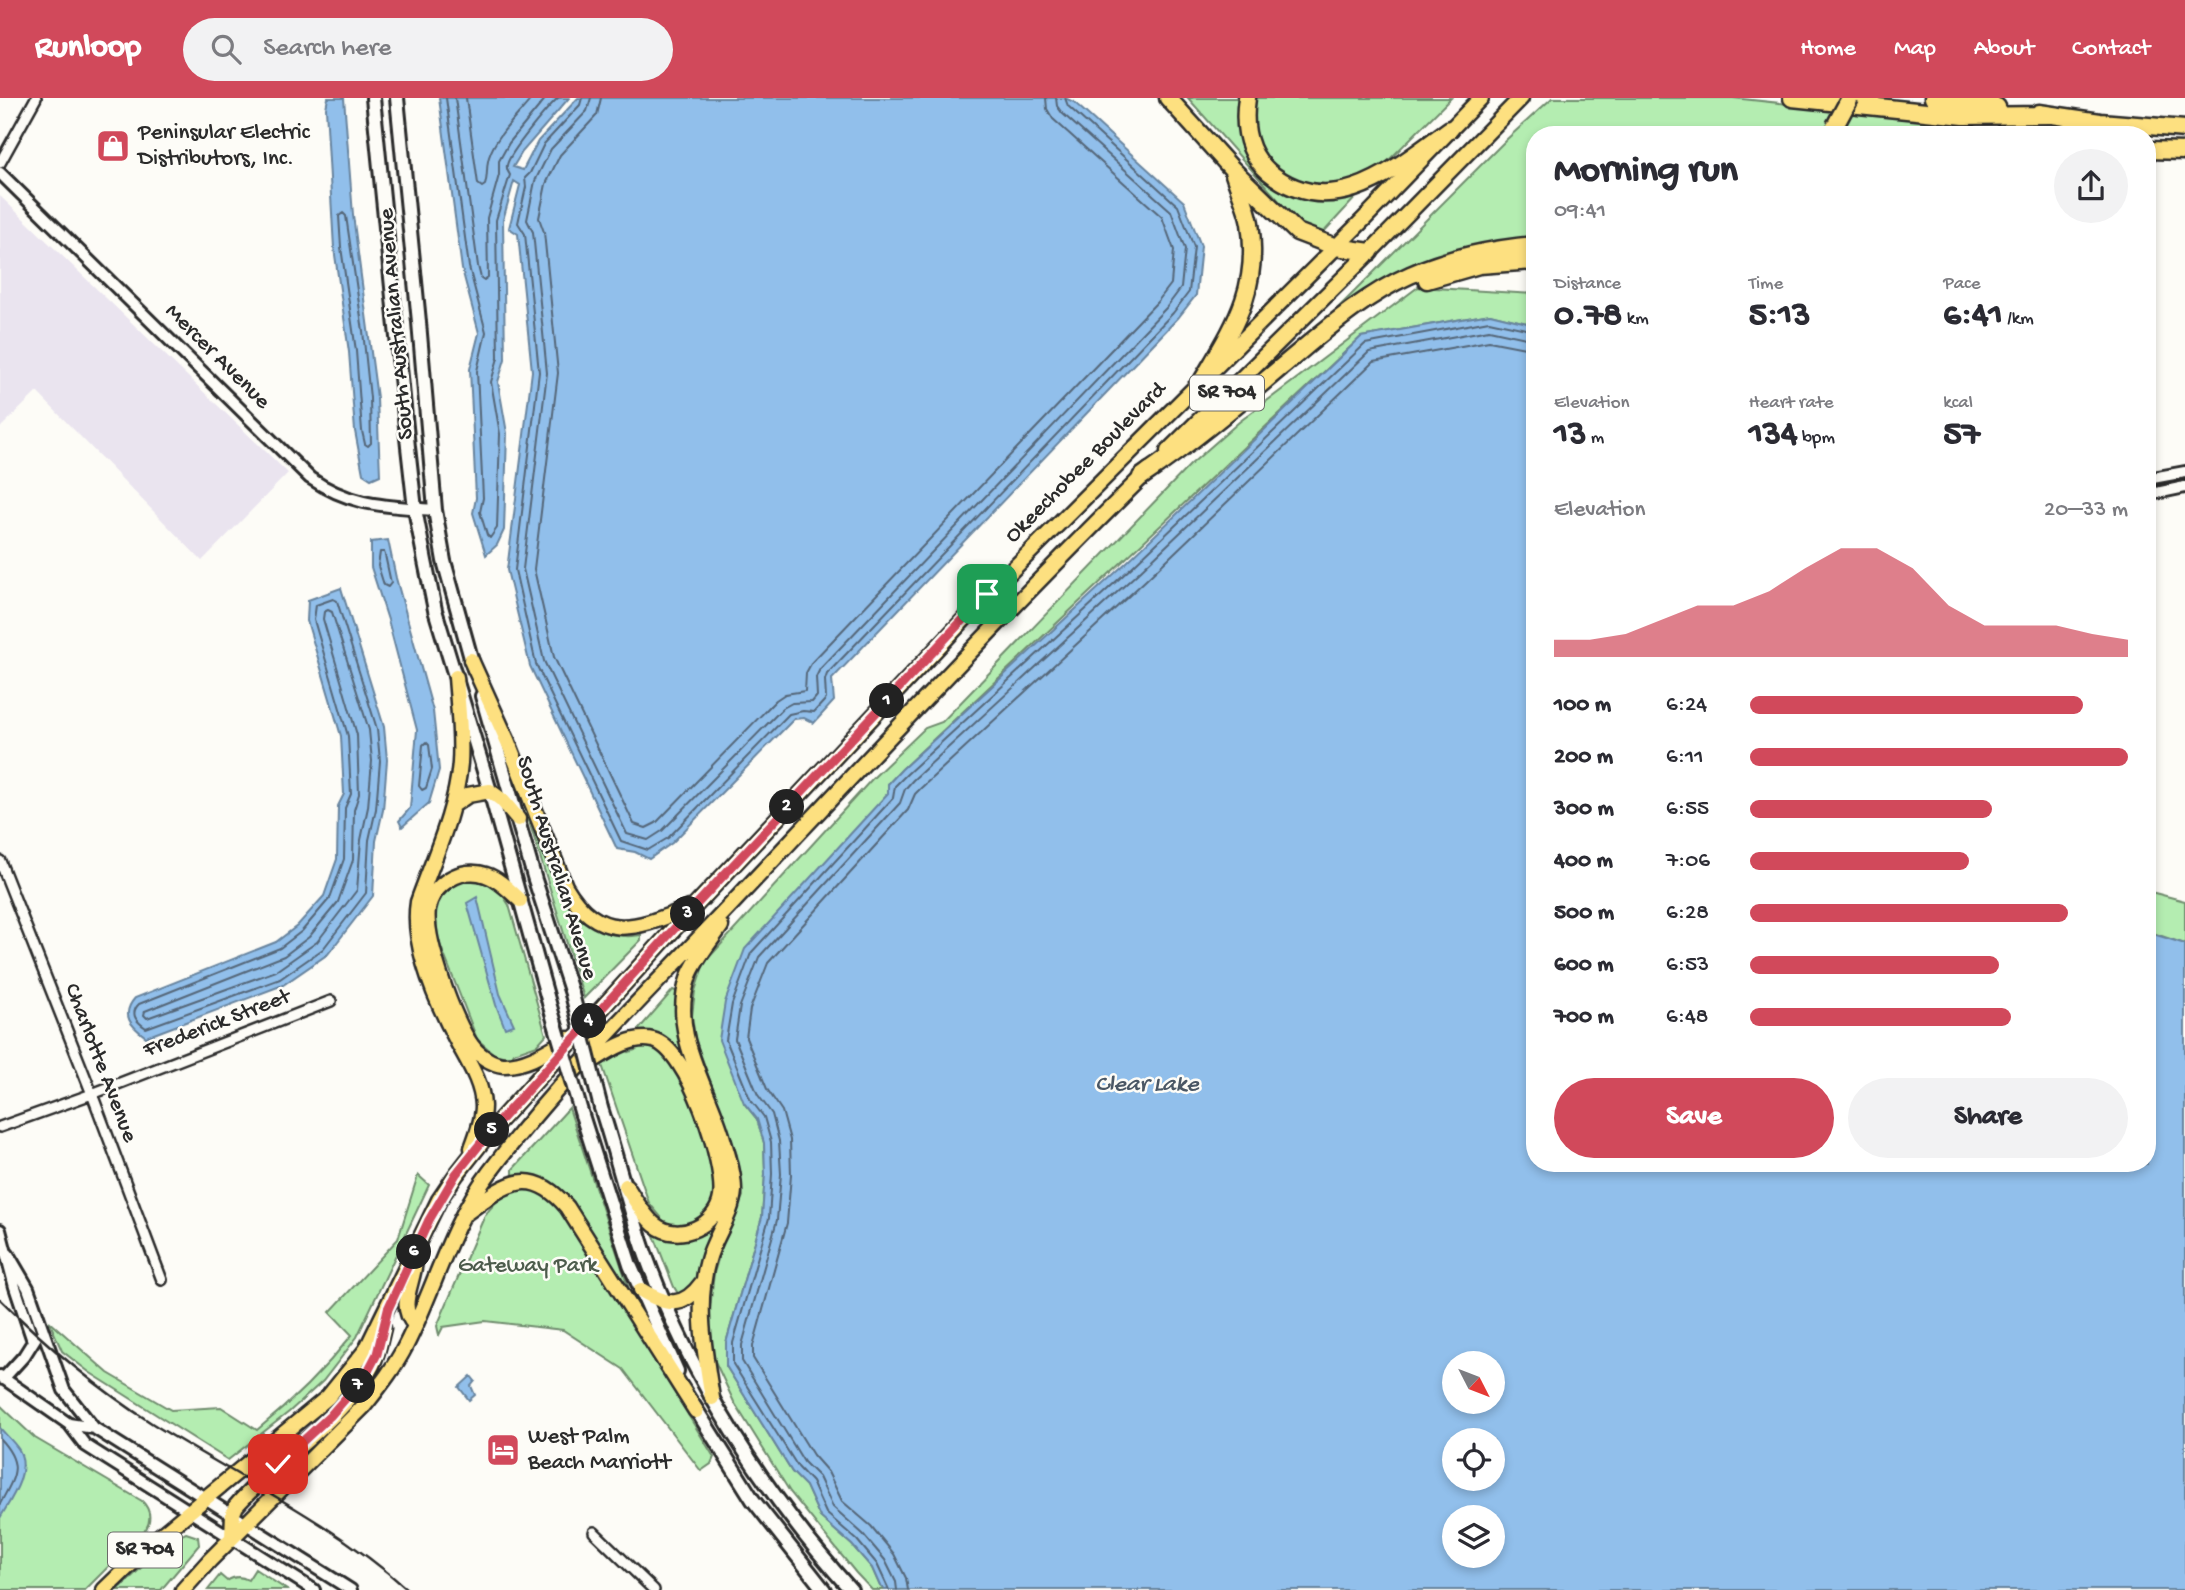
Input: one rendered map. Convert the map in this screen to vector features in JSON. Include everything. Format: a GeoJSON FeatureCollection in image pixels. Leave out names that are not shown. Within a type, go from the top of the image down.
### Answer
{"type":"FeatureCollection","features":[{"type":"Feature","properties":{"kind":"highway"},"geometry":{"type":"LineString","coordinates":[[1168,98],[1232,169],[1297,232],[1336,247],[1370,252]]}},
{"type":"Feature","properties":{"kind":"highway"},"geometry":{"type":"LineString","coordinates":[[1247,98],[1247,135],[1254,151],[1266,170],[1303,191],[1326,194],[1357,188],[1399,165],[1450,129]]}},
{"type":"Feature","properties":{"kind":"highway"},"geometry":{"type":"LineString","coordinates":[[1792,98],[1964,116],[2049,115]]}},
{"type":"Feature","properties":{"kind":"highway"},"geometry":{"type":"LineString","coordinates":[[1835,126],[1850,98]]}},
{"type":"Feature","properties":{"kind":"highway"},"geometry":{"type":"LineString","coordinates":[[1933,98],[2100,122],[2149,126]]}},
{"type":"Feature","properties":{"kind":"highway"},"geometry":{"type":"LineString","coordinates":[[2156,127],[2185,129]]}},
{"type":"Feature","properties":{"kind":"highway"},"geometry":{"type":"LineString","coordinates":[[2156,150],[2185,151]]}},
{"type":"Feature","properties":{"kind":"highway"},"geometry":{"type":"LineString","coordinates":[[1202,381],[1232,330],[1250,284],[1253,255],[1250,220],[1232,169]]}},
{"type":"Feature","properties":{"kind":"highway"},"geometry":{"type":"LineString","coordinates":[[1141,477],[1194,441],[1325,330],[1408,275],[1451,259],[1501,248],[1526,246]]}},
{"type":"Feature","properties":{"kind":"highway"},"geometry":{"type":"LineString","coordinates":[[1371,298],[1468,268],[1526,262]]}},
{"type":"Feature","properties":{"kind":"main road","name":"South Australian Avenue"},"geometry":{"type":"LineString","coordinates":[[373,98],[415,509],[435,610],[490,791],[582,1115],[630,1265],[696,1411],[753,1500],[824,1590]]}},
{"type":"Feature","properties":{"kind":"main road","name":"South Australian Avenue"},"geometry":{"type":"LineString","coordinates":[[397,98],[435,510],[444,561],[518,819],[572,994],[601,1108],[646,1254],[691,1358],[712,1398],[772,1491],[851,1590]]}},
{"type":"Feature","properties":{"kind":"main road","name":"Okeechobee Boulevard"},"geometry":{"type":"LineString","coordinates":[[104,1590],[189,1512],[328,1397],[366,1349],[388,1309],[439,1200],[492,1129],[694,907],[987,594],[1336,247],[1481,98]]}},
{"type":"Feature","properties":{"kind":"main road","name":"SR 704"},"geometry":{"type":"LineString","coordinates":[[183,1590],[364,1406],[388,1376],[405,1348],[462,1216],[491,1171],[573,1073],[1003,616],[1370,252],[1521,98]]}},
{"type":"Feature","properties":{"kind":"main road"},"geometry":{"type":"LineString","coordinates":[[471,660],[573,901],[583,912],[597,920],[626,928],[643,926],[694,907]]}},
{"type":"Feature","properties":{"kind":"main road"},"geometry":{"type":"LineString","coordinates":[[456,677],[460,765],[452,806],[416,912],[424,957],[433,986],[444,1016],[474,1072],[483,1103],[483,1116],[468,1159]]}},
{"type":"Feature","properties":{"kind":"main road"},"geometry":{"type":"LineString","coordinates":[[452,806],[468,795],[490,791],[502,800],[518,819]]}},
{"type":"Feature","properties":{"kind":"main road"},"geometry":{"type":"LineString","coordinates":[[520,900],[494,878],[476,872],[458,875],[449,880],[430,902],[428,918],[433,948],[461,1026],[474,1049],[487,1060],[502,1065],[540,1055],[578,1034]]}},
{"type":"Feature","properties":{"kind":"main road"},"geometry":{"type":"LineString","coordinates":[[712,1398],[702,1333],[702,1283],[716,1236],[731,1205],[733,1183],[731,1164],[718,1120],[690,1055],[685,1035],[683,1004],[690,975],[700,956],[750,885]]}},
{"type":"Feature","properties":{"kind":"main road"},"geometry":{"type":"LineString","coordinates":[[573,1073],[623,1044],[654,1040],[678,1059],[693,1087],[709,1132],[721,1182],[719,1206],[702,1226],[691,1231],[669,1231],[655,1225],[626,1186]]}},
{"type":"Feature","properties":{"kind":"main road"},"geometry":{"type":"LineString","coordinates":[[462,1216],[513,1183],[536,1183],[556,1195],[567,1207],[696,1411]]}},
{"type":"Feature","properties":{"kind":"main road"},"geometry":{"type":"LineString","coordinates":[[415,1325],[408,1317],[405,1304],[414,1273],[417,1246]]}},
{"type":"Feature","properties":{"kind":"main road"},"geometry":{"type":"LineString","coordinates":[[641,1290],[665,1302],[679,1303],[687,1300],[702,1283]]}},
{"type":"Feature","properties":{"kind":"main road"},"geometry":{"type":"LineString","coordinates":[[232,1538],[233,1516],[238,1503],[330,1416],[366,1375],[377,1354],[388,1309]]}},
{"type":"Feature","properties":{"kind":"street"},"geometry":{"type":"LineString","coordinates":[[0,163],[36,98]]}},
{"type":"Feature","properties":{"kind":"street","name":"Mercer Avenue"},"geometry":{"type":"LineString","coordinates":[[0,173],[310,478],[356,502],[373,506],[435,510]]}},
{"type":"Feature","properties":{"kind":"street"},"geometry":{"type":"LineString","coordinates":[[2156,478],[2185,472]]}},
{"type":"Feature","properties":{"kind":"street"},"geometry":{"type":"LineString","coordinates":[[2156,493],[2185,487]]}},
{"type":"Feature","properties":{"kind":"street","name":"Charlotte Avenue"},"geometry":{"type":"LineString","coordinates":[[0,861],[162,1280]]}},
{"type":"Feature","properties":{"kind":"street","name":"Frederick Street"},"geometry":{"type":"LineString","coordinates":[[0,1127],[331,1001]]}},
{"type":"Feature","properties":{"kind":"street"},"geometry":{"type":"LineString","coordinates":[[0,1230],[33,1341]]}},
{"type":"Feature","properties":{"kind":"street"},"geometry":{"type":"LineString","coordinates":[[8,1254],[28,1289],[64,1390],[94,1428],[351,1590]]}},
{"type":"Feature","properties":{"kind":"street"},"geometry":{"type":"LineString","coordinates":[[41,1321],[24,1356],[2,1377],[69,1424],[85,1445],[314,1590]]}},
{"type":"Feature","properties":{"kind":"street"},"geometry":{"type":"LineString","coordinates":[[69,1424],[94,1428]]}},
{"type":"Feature","properties":{"kind":"street"},"geometry":{"type":"LineString","coordinates":[[594,1531],[654,1590]]}},
{"type":"Feature","properties":{"kind":"shaded area"},"geometry":{"type":"Polygon","coordinates":[[[0,196],[288,473],[202,561],[37,392],[0,428],[0,196]]]}},
{"type":"Feature","properties":{"kind":"green space"},"geometry":{"type":"Polygon","coordinates":[[[1188,98],[1243,98],[1241,107],[1273,182],[1357,196],[1321,235],[1306,228],[1188,98]]]}},
{"type":"Feature","properties":{"kind":"green space"},"geometry":{"type":"Polygon","coordinates":[[[1252,98],[1451,98],[1382,167],[1359,180],[1322,188],[1278,174],[1257,147],[1250,110],[1252,98]]]}},
{"type":"Feature","properties":{"kind":"green space"},"geometry":{"type":"Polygon","coordinates":[[[1552,98],[1733,98],[1836,109],[1826,126],[1526,126],[1526,240],[1490,246],[1326,320],[1507,139],[1552,98]]]}},
{"type":"Feature","properties":{"kind":"green space"},"geometry":{"type":"Polygon","coordinates":[[[1853,109],[1965,126],[1844,126],[1853,109]]]}},
{"type":"Feature","properties":{"kind":"green space"},"geometry":{"type":"Polygon","coordinates":[[[1418,287],[1526,293],[1526,323],[1490,314],[1361,337],[888,784],[888,793],[744,1103],[757,1119],[764,1143],[762,1217],[726,1343],[726,1366],[792,1472],[806,1486],[820,1517],[852,1545],[872,1568],[880,1586],[885,1590],[872,1590],[790,1492],[734,1402],[712,1355],[709,1317],[714,1273],[724,1239],[743,1196],[737,1155],[695,1039],[692,1016],[695,991],[704,963],[872,779],[925,728],[942,722],[1190,465],[1239,422],[1418,287]]]}},
{"type":"Feature","properties":{"kind":"green space"},"geometry":{"type":"Polygon","coordinates":[[[520,792],[552,875],[576,915],[590,926],[606,933],[641,935],[641,940],[584,998],[520,792]]]}},
{"type":"Feature","properties":{"kind":"green space"},"geometry":{"type":"Polygon","coordinates":[[[467,878],[482,879],[492,884],[509,905],[546,1035],[537,1045],[514,1053],[511,1058],[494,1054],[477,1039],[438,939],[435,909],[441,895],[467,878]]]}},
{"type":"Feature","properties":{"kind":"green space"},"geometry":{"type":"Polygon","coordinates":[[[2156,893],[2185,901],[2185,944],[2156,934],[2156,893]]]}},
{"type":"Feature","properties":{"kind":"green space"},"geometry":{"type":"Polygon","coordinates":[[[673,990],[678,992],[677,1024],[685,1055],[666,1039],[638,1034],[639,1029],[673,990]]]}},
{"type":"Feature","properties":{"kind":"green space"},"geometry":{"type":"Polygon","coordinates":[[[634,1046],[660,1050],[673,1060],[686,1086],[701,1128],[712,1170],[714,1198],[706,1214],[692,1223],[676,1225],[658,1221],[661,1217],[649,1203],[602,1065],[626,1049],[629,1052],[635,1050],[634,1046]]]}},
{"type":"Feature","properties":{"kind":"green space"},"geometry":{"type":"Polygon","coordinates":[[[569,1108],[631,1295],[628,1295],[578,1214],[555,1187],[537,1177],[513,1177],[513,1169],[569,1108]]]}},
{"type":"Feature","properties":{"kind":"green space"},"geometry":{"type":"Polygon","coordinates":[[[418,1175],[429,1185],[357,1337],[323,1381],[228,1460],[89,1372],[62,1351],[49,1321],[108,1373],[171,1410],[221,1407],[257,1430],[307,1385],[352,1335],[330,1312],[398,1239],[418,1175]]]}},
{"type":"Feature","properties":{"kind":"green space","name":"Gateway Park"},"geometry":{"type":"Polygon","coordinates":[[[530,1187],[548,1194],[561,1208],[714,1457],[711,1464],[701,1471],[623,1369],[563,1330],[485,1321],[443,1327],[439,1335],[437,1326],[485,1215],[504,1196],[530,1187]]]}},
{"type":"Feature","properties":{"kind":"green space"},"geometry":{"type":"Polygon","coordinates":[[[715,1224],[701,1260],[697,1280],[686,1293],[679,1295],[653,1233],[685,1240],[715,1224]]]}},
{"type":"Feature","properties":{"kind":"green space"},"geometry":{"type":"Polygon","coordinates":[[[0,1405],[35,1438],[142,1501],[147,1507],[149,1521],[146,1529],[85,1590],[0,1590],[0,1405]]]}},
{"type":"Feature","properties":{"kind":"green space"},"geometry":{"type":"Polygon","coordinates":[[[186,1533],[198,1537],[199,1545],[161,1590],[118,1590],[170,1540],[186,1533]]]}},
{"type":"Feature","properties":{"kind":"green space"},"geometry":{"type":"Polygon","coordinates":[[[255,1569],[287,1590],[208,1590],[220,1575],[227,1581],[238,1577],[248,1580],[255,1569]]]}},
{"type":"Feature","properties":{"kind":"water"},"geometry":{"type":"Polygon","coordinates":[[[328,98],[344,98],[353,215],[377,398],[380,475],[371,479],[363,474],[355,431],[349,352],[334,248],[326,108],[328,98]]]}},
{"type":"Feature","properties":{"kind":"water"},"geometry":{"type":"Polygon","coordinates":[[[439,98],[569,98],[522,152],[513,167],[523,170],[538,141],[578,98],[1065,98],[1074,102],[1184,202],[1201,246],[1196,295],[1178,318],[832,679],[834,701],[814,723],[804,718],[794,719],[672,843],[649,859],[635,852],[617,849],[530,666],[507,570],[532,371],[518,234],[509,228],[520,185],[514,181],[503,220],[505,359],[498,382],[507,433],[504,530],[497,545],[486,555],[473,513],[476,498],[470,369],[479,333],[462,269],[439,98]]]}},
{"type":"Feature","properties":{"kind":"water","name":"Clear Lake"},"geometry":{"type":"Polygon","coordinates":[[[1490,314],[1526,323],[1526,1172],[2156,1172],[2156,935],[2185,944],[2185,1590],[885,1590],[880,1586],[872,1568],[852,1545],[820,1517],[806,1486],[792,1472],[726,1366],[726,1343],[762,1217],[765,1174],[764,1143],[757,1119],[744,1103],[719,1040],[725,1002],[745,949],[888,793],[888,784],[1128,561],[1361,337],[1490,314]]]}},
{"type":"Feature","properties":{"kind":"water"},"geometry":{"type":"Polygon","coordinates":[[[388,540],[433,711],[439,770],[429,803],[402,827],[399,821],[410,808],[417,730],[371,567],[371,542],[388,540]]]}},
{"type":"Feature","properties":{"kind":"water"},"geometry":{"type":"Polygon","coordinates":[[[341,588],[384,727],[387,760],[383,810],[376,841],[373,896],[328,954],[283,985],[146,1037],[129,1020],[128,1010],[135,998],[276,942],[297,926],[324,896],[337,859],[338,806],[344,794],[341,736],[307,621],[308,600],[341,588]]]}},
{"type":"Feature","properties":{"kind":"water"},"geometry":{"type":"Polygon","coordinates":[[[477,897],[500,994],[514,1025],[505,1028],[467,903],[477,897]]]}},
{"type":"Feature","properties":{"kind":"water"},"geometry":{"type":"Polygon","coordinates":[[[471,1376],[475,1381],[471,1386],[475,1395],[469,1400],[459,1387],[471,1376]]]}},
{"type":"Feature","properties":{"kind":"water"},"geometry":{"type":"Polygon","coordinates":[[[0,1428],[19,1450],[23,1467],[14,1494],[0,1518],[0,1428]]]}},
{"type":"Feature","properties":{"kind":"railway"},"geometry":{"type":"LineString","coordinates":[[0,1299],[54,1350],[112,1396],[153,1424],[316,1521],[408,1590]]}},
{"type":"Feature","properties":{"kind":"place","name":"Peninsular Electric Distributors, Inc."},"geometry":{"type":"Point","coordinates":[113,146]}},
{"type":"Feature","properties":{"kind":"place","name":"West Palm Beach Marriott"},"geometry":{"type":"Point","coordinates":[503,1450]}},
{"type":"Feature","properties":{"kind":"route"},"geometry":{"type":"LineString","coordinates":[[278,1464],[348,1398],[366,1375],[377,1354],[388,1309],[439,1200],[492,1129],[694,907],[987,594]]}}]}
